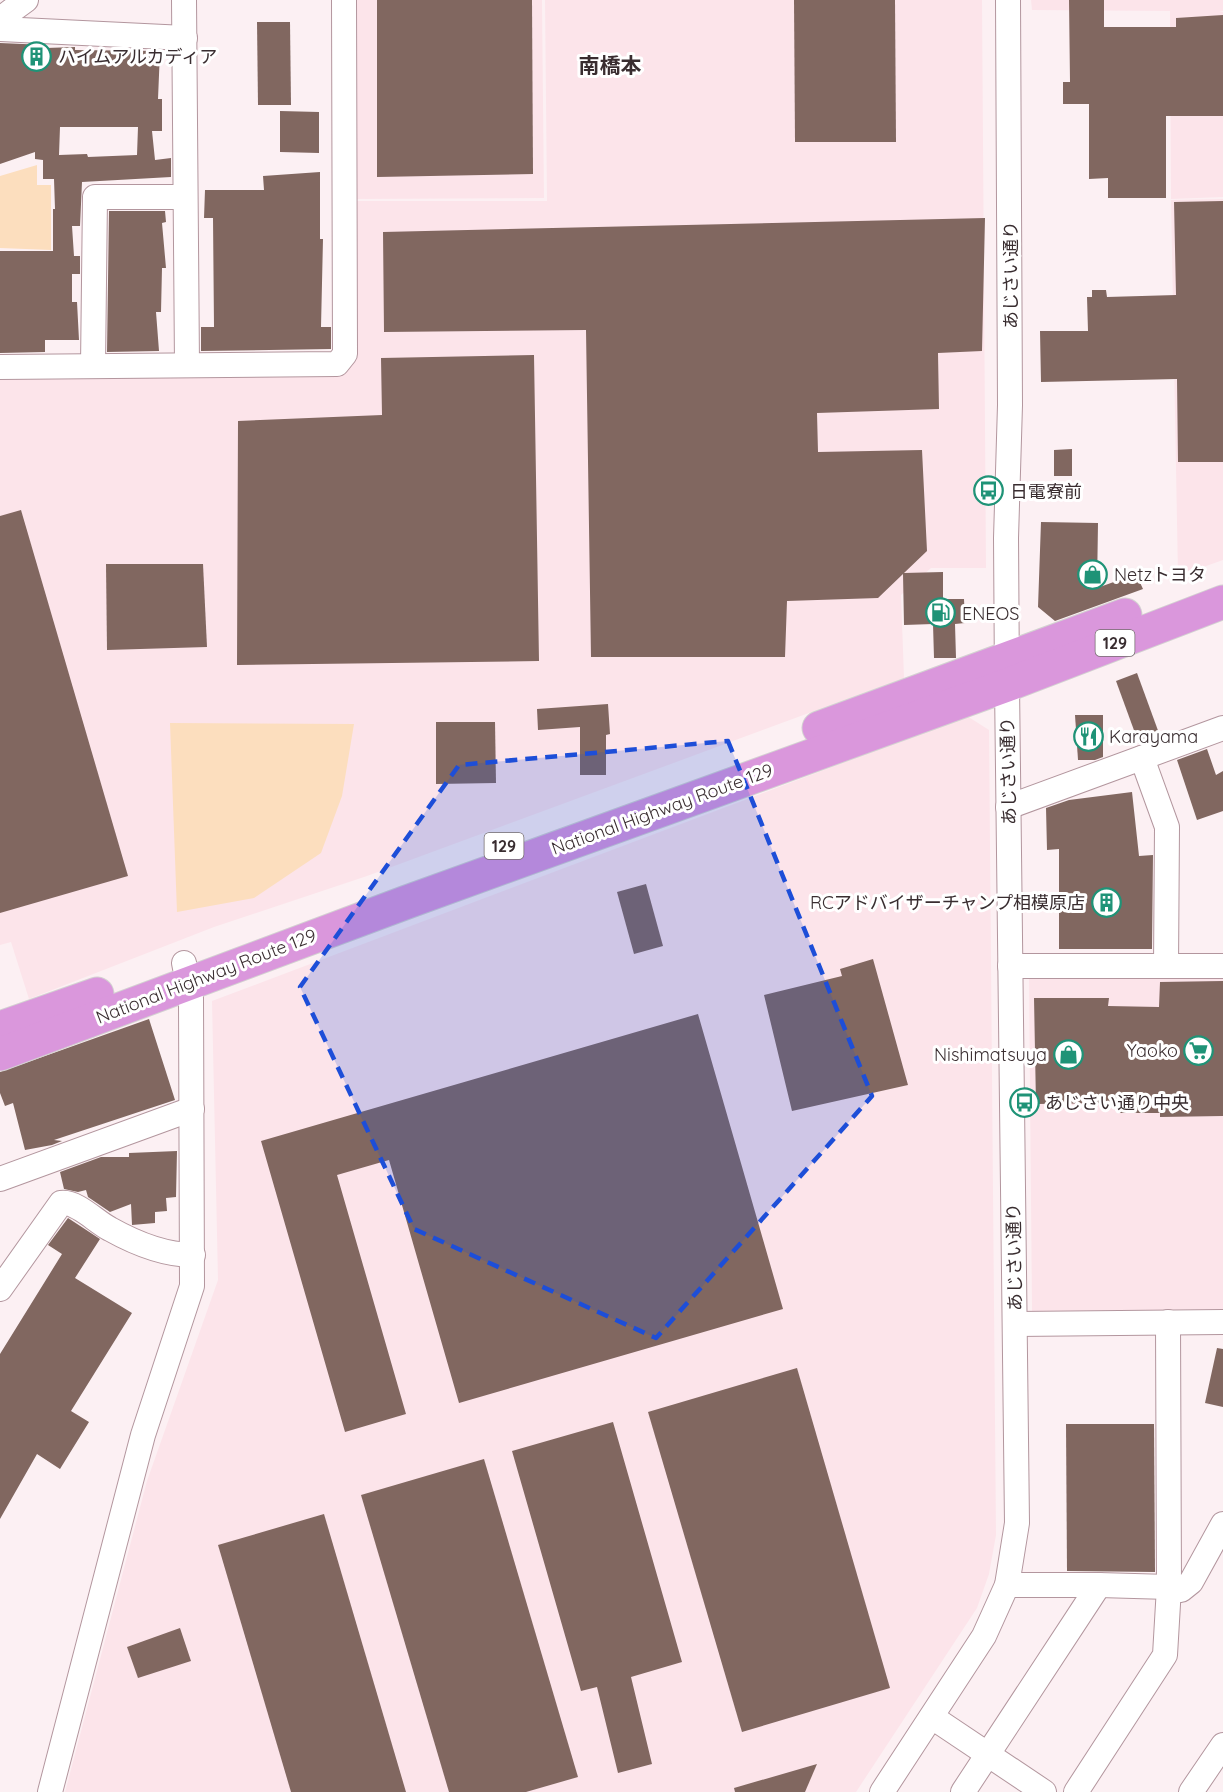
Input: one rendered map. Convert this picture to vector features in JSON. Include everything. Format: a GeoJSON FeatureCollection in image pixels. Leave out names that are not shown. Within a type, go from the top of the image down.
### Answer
{"type":"FeatureCollection","features":[{"type":"Feature","properties":{"kind":"highway","name":"National Highway Route 129"},"geometry":{"type":"LineString","coordinates":[[1007,672],[1223,579]]}},
{"type":"Feature","properties":{"kind":"highway","name":"National Highway Route 129"},"geometry":{"type":"LineString","coordinates":[[0,1054],[186,973],[1007,672],[1223,602]]}},
{"type":"Feature","properties":{"kind":"highway","name":"National Highway Route 129"},"geometry":{"type":"LineString","coordinates":[[0,1028],[186,973]]}},
{"type":"Feature","properties":{"kind":"street"},"geometry":{"type":"LineString","coordinates":[[0,19],[26,0]]}},
{"type":"Feature","properties":{"kind":"street"},"geometry":{"type":"LineString","coordinates":[[184,0],[187,365]]}},
{"type":"Feature","properties":{"kind":"street"},"geometry":{"type":"LineString","coordinates":[[0,367],[337,364],[345,354],[344,0]]}},
{"type":"Feature","properties":{"kind":"street","name":"あじさい通り"},"geometry":{"type":"LineString","coordinates":[[882,1792],[984,1636],[1006,1585],[1017,1523],[1006,538],[1011,405],[1008,0]]}},
{"type":"Feature","properties":{"kind":"street"},"geometry":{"type":"LineString","coordinates":[[0,28],[184,38]]}},
{"type":"Feature","properties":{"kind":"street"},"geometry":{"type":"LineString","coordinates":[[93,366],[95,197],[185,197]]}},
{"type":"Feature","properties":{"kind":"street"},"geometry":{"type":"LineString","coordinates":[[1008,807],[1223,728]]}},
{"type":"Feature","properties":{"kind":"street"},"geometry":{"type":"LineString","coordinates":[[1142,758],[1167,826],[1166,966]]}},
{"type":"Feature","properties":{"kind":"street"},"geometry":{"type":"LineString","coordinates":[[1010,966],[1223,966]]}},
{"type":"Feature","properties":{"kind":"street"},"geometry":{"type":"LineString","coordinates":[[50,1792],[143,1435],[192,1286],[192,1108],[186,973]]}},
{"type":"Feature","properties":{"kind":"street"},"geometry":{"type":"LineString","coordinates":[[0,1179],[192,1108]]}},
{"type":"Feature","properties":{"kind":"street"},"geometry":{"type":"LineString","coordinates":[[0,1289],[62,1203],[72,1205],[109,1229],[136,1242],[171,1253],[193,1255]]}},
{"type":"Feature","properties":{"kind":"street"},"geometry":{"type":"LineString","coordinates":[[1076,1792],[1165,1655],[1169,1587],[1168,1322]]}},
{"type":"Feature","properties":{"kind":"street"},"geometry":{"type":"LineString","coordinates":[[1015,1324],[1223,1322]]}},
{"type":"Feature","properties":{"kind":"street"},"geometry":{"type":"LineString","coordinates":[[1006,1585],[1169,1587],[1181,1590],[1191,1582],[1223,1524]]}},
{"type":"Feature","properties":{"kind":"street"},"geometry":{"type":"LineString","coordinates":[[963,1792],[1099,1585]]}},
{"type":"Feature","properties":{"kind":"street"},"geometry":{"type":"LineString","coordinates":[[932,1717],[1044,1792]]}},
{"type":"Feature","properties":{"kind":"street"},"geometry":{"type":"LineString","coordinates":[[1191,1792],[1223,1745]]}},
{"type":"Feature","properties":{"kind":"highlighted area"},"geometry":{"type":"Polygon","coordinates":[[[728,741],[872,1096],[656,1338],[414,1229],[300,987],[459,765],[728,741]]]}},
{"type":"Feature","properties":{"kind":"shaded area"},"geometry":{"type":"Polygon","coordinates":[[[352,0],[542,0],[544,198],[352,199],[352,0]]]}},
{"type":"Feature","properties":{"kind":"shaded area"},"geometry":{"type":"Polygon","coordinates":[[[545,0],[982,0],[986,568],[931,568],[901,595],[904,678],[367,876],[214,927],[29,999],[11,942],[0,945],[0,379],[342,373],[352,201],[547,201],[545,0]]]}},
{"type":"Feature","properties":{"kind":"shaded area"},"geometry":{"type":"Polygon","coordinates":[[[1031,0],[1223,0],[1223,11],[1219,11],[1223,12],[1223,197],[1171,199],[1170,11],[1032,10],[1031,0]]]}},
{"type":"Feature","properties":{"kind":"shaded area"},"geometry":{"type":"Polygon","coordinates":[[[37,165],[37,185],[51,185],[51,250],[0,248],[0,176],[37,165]]]}},
{"type":"Feature","properties":{"kind":"shaded area"},"geometry":{"type":"Polygon","coordinates":[[[1223,199],[1223,560],[1178,576],[1171,200],[1223,199]]]}},
{"type":"Feature","properties":{"kind":"shaded area"},"geometry":{"type":"Polygon","coordinates":[[[967,716],[989,730],[996,1535],[989,1574],[977,1608],[856,1792],[65,1792],[147,1481],[218,1280],[212,1001],[967,716]]]}},
{"type":"Feature","properties":{"kind":"shaded area"},"geometry":{"type":"Polygon","coordinates":[[[170,723],[354,724],[342,796],[321,853],[254,898],[177,912],[170,723]]]}},
{"type":"Feature","properties":{"kind":"shaded area"},"geometry":{"type":"Polygon","coordinates":[[[1223,976],[1223,1309],[1032,1312],[1029,979],[1223,976]]]}},
{"type":"Feature","properties":{"kind":"building"},"geometry":{"type":"Polygon","coordinates":[[[377,0],[532,0],[533,174],[377,177],[377,0]]]}},
{"type":"Feature","properties":{"kind":"building"},"geometry":{"type":"Polygon","coordinates":[[[794,0],[895,0],[896,142],[795,142],[794,0]]]}},
{"type":"Feature","properties":{"kind":"building"},"geometry":{"type":"Polygon","coordinates":[[[1069,0],[1104,0],[1104,27],[1176,27],[1176,18],[1223,15],[1223,116],[1166,116],[1166,198],[1108,198],[1108,178],[1089,179],[1089,104],[1063,104],[1063,82],[1070,82],[1069,0]]]}},
{"type":"Feature","properties":{"kind":"building"},"geometry":{"type":"Polygon","coordinates":[[[257,22],[290,22],[291,105],[258,105],[257,22]]]}},
{"type":"Feature","properties":{"kind":"building"},"geometry":{"type":"Polygon","coordinates":[[[0,43],[46,45],[46,48],[75,47],[75,50],[160,51],[158,99],[162,99],[162,131],[152,131],[155,160],[171,158],[171,177],[82,182],[80,226],[72,226],[74,256],[80,256],[80,274],[72,274],[72,302],[77,302],[79,340],[45,340],[45,352],[0,353],[0,251],[53,251],[54,179],[43,179],[43,160],[35,159],[35,152],[0,164],[0,43]],[[60,127],[59,155],[87,154],[88,157],[137,155],[138,127],[60,127]]]}},
{"type":"Feature","properties":{"kind":"building"},"geometry":{"type":"Polygon","coordinates":[[[280,111],[319,112],[319,153],[280,152],[280,111]]]}},
{"type":"Feature","properties":{"kind":"building"},"geometry":{"type":"Polygon","coordinates":[[[320,172],[320,239],[323,239],[321,327],[331,327],[331,349],[201,351],[201,327],[214,327],[213,218],[204,218],[205,190],[264,190],[263,176],[320,172]]]}},
{"type":"Feature","properties":{"kind":"building"},"geometry":{"type":"Polygon","coordinates":[[[1223,201],[1223,462],[1178,462],[1177,379],[1041,382],[1040,331],[1088,331],[1087,297],[1092,297],[1092,290],[1106,290],[1107,297],[1176,295],[1174,202],[1223,201]]]}},
{"type":"Feature","properties":{"kind":"building"},"geometry":{"type":"Polygon","coordinates":[[[109,211],[165,211],[166,222],[162,223],[166,268],[162,268],[161,312],[156,312],[159,351],[107,352],[109,211]]]}},
{"type":"Feature","properties":{"kind":"building"},"geometry":{"type":"Polygon","coordinates":[[[985,218],[982,351],[938,353],[939,409],[817,413],[818,452],[922,450],[927,551],[904,573],[943,572],[943,599],[964,599],[965,623],[955,624],[956,658],[934,658],[933,624],[904,625],[903,574],[878,598],[787,601],[785,657],[591,657],[586,330],[384,332],[383,232],[985,218]]]}},
{"type":"Feature","properties":{"kind":"building"},"geometry":{"type":"Polygon","coordinates":[[[534,355],[539,661],[237,665],[238,421],[382,415],[381,358],[534,355]]]}},
{"type":"Feature","properties":{"kind":"building"},"geometry":{"type":"Polygon","coordinates":[[[1072,449],[1072,476],[1054,476],[1054,450],[1072,449]]]}},
{"type":"Feature","properties":{"kind":"building"},"geometry":{"type":"Polygon","coordinates":[[[21,510],[128,876],[0,913],[0,516],[21,510]]]}},
{"type":"Feature","properties":{"kind":"building"},"geometry":{"type":"Polygon","coordinates":[[[1041,522],[1098,523],[1097,588],[1136,574],[1143,589],[1055,621],[1038,607],[1041,522]]]}},
{"type":"Feature","properties":{"kind":"building"},"geometry":{"type":"Polygon","coordinates":[[[106,564],[203,564],[207,647],[107,650],[106,564]]]}},
{"type":"Feature","properties":{"kind":"building"},"geometry":{"type":"Polygon","coordinates":[[[1137,673],[1160,736],[1139,744],[1116,681],[1137,673]]]}},
{"type":"Feature","properties":{"kind":"building"},"geometry":{"type":"Polygon","coordinates":[[[608,704],[610,734],[606,735],[606,775],[580,775],[580,727],[538,730],[537,709],[608,704]]]}},
{"type":"Feature","properties":{"kind":"building"},"geometry":{"type":"Polygon","coordinates":[[[1075,715],[1103,715],[1103,757],[1095,760],[1078,760],[1075,715]]]}},
{"type":"Feature","properties":{"kind":"building"},"geometry":{"type":"Polygon","coordinates":[[[436,722],[495,722],[496,783],[436,784],[436,722]]]}},
{"type":"Feature","properties":{"kind":"building"},"geometry":{"type":"Polygon","coordinates":[[[1207,749],[1216,775],[1223,771],[1223,811],[1197,820],[1177,760],[1207,749]]]}},
{"type":"Feature","properties":{"kind":"building","name":"RCアドバイザーチャンプ相模原店"},"geometry":{"type":"Polygon","coordinates":[[[1132,792],[1139,856],[1153,855],[1152,949],[1059,949],[1059,849],[1047,850],[1046,808],[1069,800],[1132,792]]]}},
{"type":"Feature","properties":{"kind":"building"},"geometry":{"type":"Polygon","coordinates":[[[646,884],[663,946],[634,954],[617,892],[646,884]]]}},
{"type":"Feature","properties":{"kind":"building"},"geometry":{"type":"Polygon","coordinates":[[[873,959],[908,1085],[792,1111],[764,995],[842,976],[840,969],[873,959]]]}},
{"type":"Feature","properties":{"kind":"building"},"geometry":{"type":"Polygon","coordinates":[[[1223,981],[1223,1116],[1160,1117],[1160,1113],[1118,1113],[1118,1103],[1036,1104],[1034,998],[1109,998],[1108,1006],[1159,1007],[1160,982],[1223,981]]]}},
{"type":"Feature","properties":{"kind":"building"},"geometry":{"type":"Polygon","coordinates":[[[698,1014],[783,1309],[459,1403],[389,1160],[337,1175],[406,1414],[345,1432],[261,1141],[698,1014]]]}},
{"type":"Feature","properties":{"kind":"building"},"geometry":{"type":"Polygon","coordinates":[[[149,1019],[175,1100],[54,1140],[62,1141],[52,1145],[25,1150],[13,1103],[5,1106],[0,1093],[0,1072],[149,1019]]]}},
{"type":"Feature","properties":{"kind":"building"},"geometry":{"type":"Polygon","coordinates":[[[177,1151],[176,1197],[166,1198],[167,1211],[155,1212],[155,1223],[132,1225],[131,1204],[110,1212],[88,1197],[86,1190],[78,1192],[64,1189],[60,1172],[101,1157],[129,1157],[129,1153],[177,1151]]]}},
{"type":"Feature","properties":{"kind":"building"},"geometry":{"type":"Polygon","coordinates":[[[68,1218],[100,1239],[75,1278],[132,1313],[71,1411],[89,1422],[60,1469],[37,1454],[0,1519],[0,1354],[62,1254],[48,1245],[68,1218]]]}},
{"type":"Feature","properties":{"kind":"building"},"geometry":{"type":"Polygon","coordinates":[[[1217,1348],[1223,1349],[1223,1407],[1205,1403],[1217,1348]]]}},
{"type":"Feature","properties":{"kind":"building"},"geometry":{"type":"Polygon","coordinates":[[[797,1368],[890,1688],[742,1732],[648,1412],[797,1368]]]}},
{"type":"Feature","properties":{"kind":"building"},"geometry":{"type":"Polygon","coordinates":[[[613,1422],[682,1662],[631,1677],[652,1764],[618,1773],[597,1687],[581,1691],[512,1451],[613,1422]]]}},
{"type":"Feature","properties":{"kind":"building"},"geometry":{"type":"Polygon","coordinates":[[[1066,1424],[1154,1424],[1155,1572],[1067,1571],[1066,1424]]]}},
{"type":"Feature","properties":{"kind":"building"},"geometry":{"type":"Polygon","coordinates":[[[484,1459],[578,1777],[526,1792],[449,1792],[361,1495],[484,1459]]]}},
{"type":"Feature","properties":{"kind":"building"},"geometry":{"type":"Polygon","coordinates":[[[324,1514],[406,1792],[291,1792],[218,1545],[324,1514]]]}},
{"type":"Feature","properties":{"kind":"building"},"geometry":{"type":"Polygon","coordinates":[[[180,1628],[191,1661],[138,1678],[127,1647],[180,1628]]]}},
{"type":"Feature","properties":{"kind":"building"},"geometry":{"type":"Polygon","coordinates":[[[817,1764],[805,1792],[735,1792],[734,1788],[817,1764]]]}},
{"type":"Feature","properties":{"kind":"place","name":"ハイムアルカディア"},"geometry":{"type":"Point","coordinates":[37,56]}},
{"type":"Feature","properties":{"kind":"place","name":"日電寮前"},"geometry":{"type":"Point","coordinates":[989,491]}},
{"type":"Feature","properties":{"kind":"place","name":"Netzトヨタ"},"geometry":{"type":"Point","coordinates":[1093,574]}},
{"type":"Feature","properties":{"kind":"place","name":"ENEOS"},"geometry":{"type":"Point","coordinates":[941,613]}},
{"type":"Feature","properties":{"kind":"place","name":"Karayama"},"geometry":{"type":"Point","coordinates":[1088,736]}},
{"type":"Feature","properties":{"kind":"place","name":"RCアドバイザーチャンプ相模原店"},"geometry":{"type":"Point","coordinates":[1106,902]}},
{"type":"Feature","properties":{"kind":"place","name":"Yaoko"},"geometry":{"type":"Point","coordinates":[1199,1050]}},
{"type":"Feature","properties":{"kind":"place","name":"Nishimatsuya"},"geometry":{"type":"Point","coordinates":[1068,1054]}},
{"type":"Feature","properties":{"kind":"place","name":"あじさい通り中央"},"geometry":{"type":"Point","coordinates":[1024,1102]}},
{"type":"Feature","properties":{"kind":"district","name":"南橋本"},"geometry":{"type":"Point","coordinates":[610,65]}}]}
